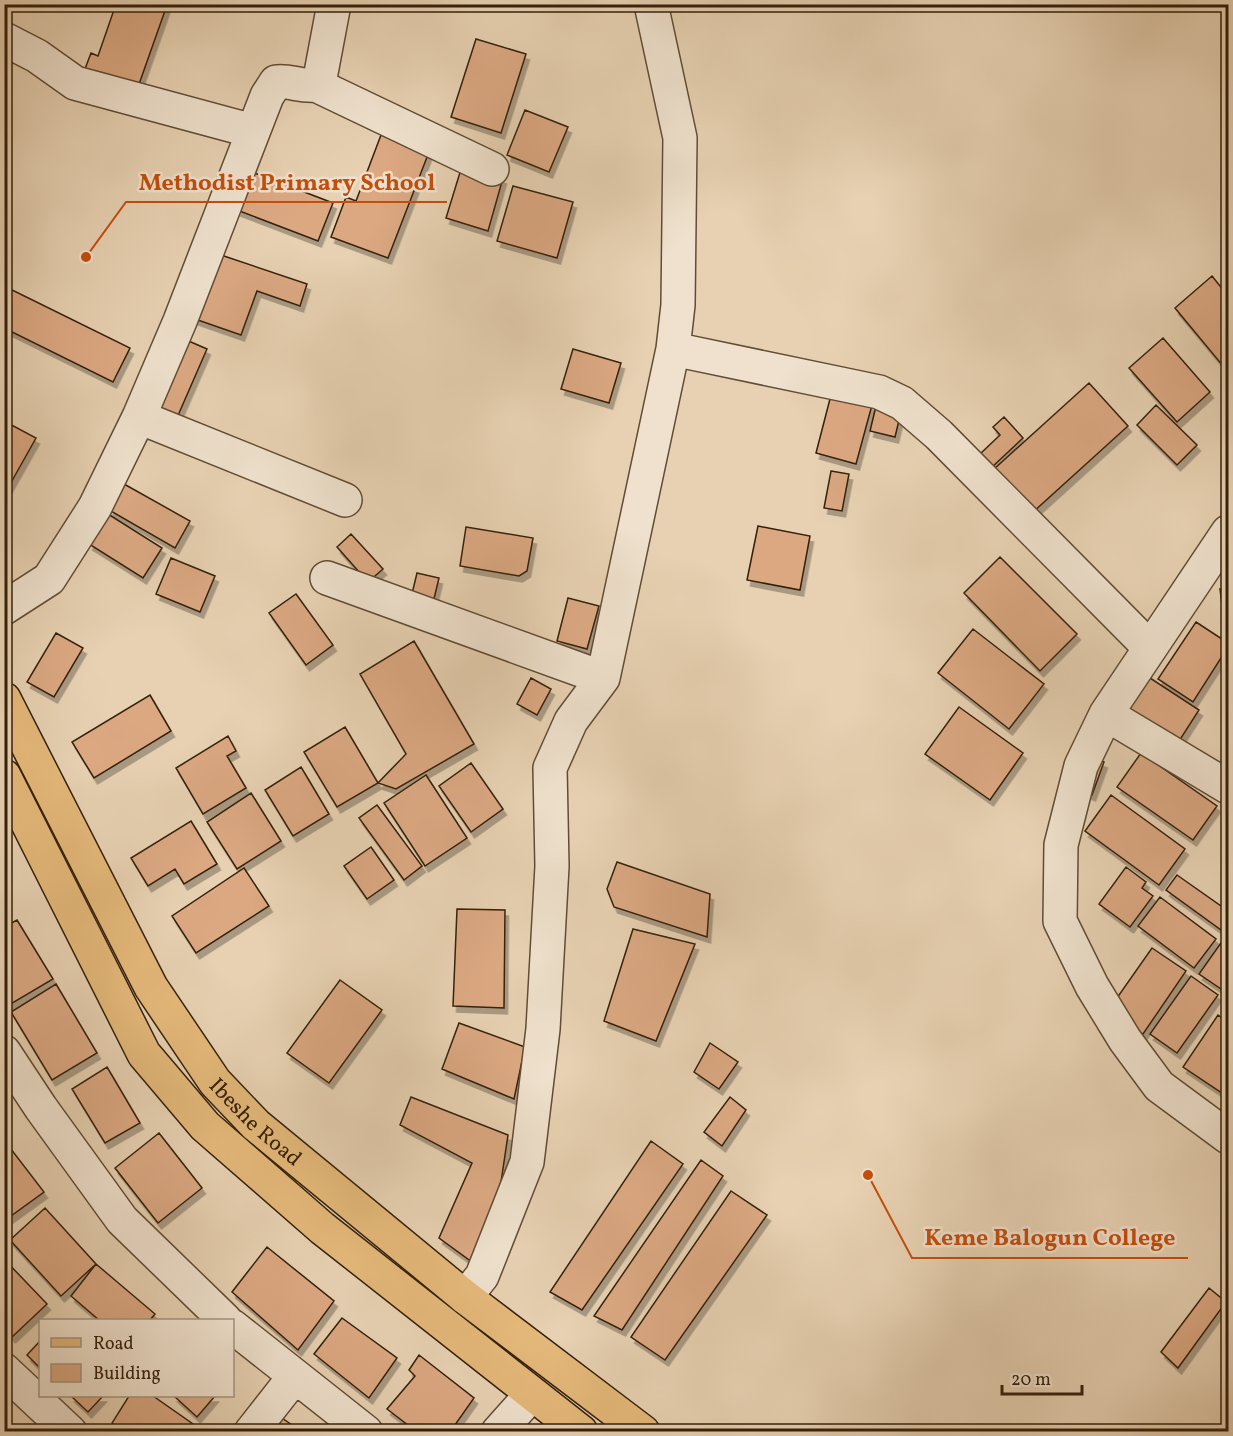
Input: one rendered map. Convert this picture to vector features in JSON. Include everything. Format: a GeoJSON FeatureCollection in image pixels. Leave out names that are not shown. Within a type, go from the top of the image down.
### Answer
{"type":"FeatureCollection","features":[{"type":"Feature","properties":{"kind":"main road","name":"Ibeshe Road"},"geometry":{"type":"LineString","coordinates":[[4,699],[152,987],[215,1082],[256,1125],[465,1297],[643,1431]]}},
{"type":"Feature","properties":{"kind":"main road","name":"Ibeshe Road"},"geometry":{"type":"LineString","coordinates":[[4,776],[144,1054],[205,1126],[322,1228],[531,1395],[580,1431]]}},
{"type":"Feature","properties":{"kind":"street"},"geometry":{"type":"LineString","coordinates":[[316,85],[321,73],[334,4]]}},
{"type":"Feature","properties":{"kind":"street"},"geometry":{"type":"LineString","coordinates":[[465,1297],[482,1276],[527,1162],[544,1006],[552,866],[550,768],[571,721],[603,678],[673,349],[678,305],[680,138],[651,4]]}},
{"type":"Feature","properties":{"kind":"street"},"geometry":{"type":"LineString","coordinates":[[4,39],[37,56],[75,83],[253,131]]}},
{"type":"Feature","properties":{"kind":"street"},"geometry":{"type":"LineString","coordinates":[[4,608],[49,579],[95,507],[139,417],[180,321],[267,96],[276,82],[287,81],[304,87],[316,85],[492,169]]}},
{"type":"Feature","properties":{"kind":"street"},"geometry":{"type":"LineString","coordinates":[[673,349],[879,392],[902,403],[939,435],[1150,648]]}},
{"type":"Feature","properties":{"kind":"street"},"geometry":{"type":"LineString","coordinates":[[139,417],[345,500]]}},
{"type":"Feature","properties":{"kind":"street"},"geometry":{"type":"LineString","coordinates":[[1228,535],[1106,714],[1082,766],[1061,845],[1060,921],[1097,995],[1125,1040],[1159,1086],[1228,1137]]}},
{"type":"Feature","properties":{"kind":"street"},"geometry":{"type":"LineString","coordinates":[[327,579],[603,678]]}},
{"type":"Feature","properties":{"kind":"street"},"geometry":{"type":"LineString","coordinates":[[1106,714],[1228,787]]}},
{"type":"Feature","properties":{"kind":"street"},"geometry":{"type":"LineString","coordinates":[[4,1052],[41,1108],[122,1220],[224,1319]]}},
{"type":"Feature","properties":{"kind":"street"},"geometry":{"type":"LineString","coordinates":[[234,1328],[366,1431]]}},
{"type":"Feature","properties":{"kind":"street"},"geometry":{"type":"LineString","coordinates":[[4,1370],[70,1431]]}},
{"type":"Feature","properties":{"kind":"street"},"geometry":{"type":"LineString","coordinates":[[251,1431],[295,1376]]}},
{"type":"Feature","properties":{"kind":"street"},"geometry":{"type":"LineString","coordinates":[[498,1431],[531,1395]]}},
{"type":"Feature","properties":{"kind":"building"},"geometry":{"type":"Polygon","coordinates":[[[116,4],[167,5],[138,87],[85,69],[91,53],[98,56],[116,4]]]}},
{"type":"Feature","properties":{"kind":"building"},"geometry":{"type":"Polygon","coordinates":[[[476,39],[526,54],[501,133],[451,117],[476,39]]]}},
{"type":"Feature","properties":{"kind":"building"},"geometry":{"type":"Polygon","coordinates":[[[525,110],[568,127],[549,172],[507,155],[525,110]]]}},
{"type":"Feature","properties":{"kind":"building"},"geometry":{"type":"Polygon","coordinates":[[[381,135],[429,152],[388,258],[331,237],[346,197],[356,201],[381,135]]]}},
{"type":"Feature","properties":{"kind":"building"},"geometry":{"type":"Polygon","coordinates":[[[462,166],[503,178],[488,231],[446,218],[462,166]]]}},
{"type":"Feature","properties":{"kind":"building"},"geometry":{"type":"Polygon","coordinates":[[[252,172],[333,203],[318,241],[237,210],[252,172]]]}},
{"type":"Feature","properties":{"kind":"building"},"geometry":{"type":"Polygon","coordinates":[[[513,186],[573,202],[557,258],[497,241],[513,186]]]}},
{"type":"Feature","properties":{"kind":"building"},"geometry":{"type":"Polygon","coordinates":[[[215,253],[307,284],[300,306],[257,291],[241,335],[192,318],[215,253]]]}},
{"type":"Feature","properties":{"kind":"building"},"geometry":{"type":"Polygon","coordinates":[[[1212,276],[1228,296],[1228,372],[1175,308],[1212,276]]]}},
{"type":"Feature","properties":{"kind":"building"},"geometry":{"type":"Polygon","coordinates":[[[4,286],[130,348],[113,382],[4,328],[4,286]]]}},
{"type":"Feature","properties":{"kind":"building"},"geometry":{"type":"Polygon","coordinates":[[[1163,338],[1210,392],[1177,422],[1129,368],[1163,338]]]}},
{"type":"Feature","properties":{"kind":"building"},"geometry":{"type":"Polygon","coordinates":[[[184,339],[207,349],[176,420],[152,409],[184,339]]]}},
{"type":"Feature","properties":{"kind":"building"},"geometry":{"type":"Polygon","coordinates":[[[573,349],[621,363],[609,403],[561,389],[573,349]]]}},
{"type":"Feature","properties":{"kind":"building"},"geometry":{"type":"Polygon","coordinates":[[[1089,383],[1128,426],[1032,513],[993,470],[1089,383]]]}},
{"type":"Feature","properties":{"kind":"building"},"geometry":{"type":"Polygon","coordinates":[[[831,395],[872,405],[856,464],[816,453],[831,395]]]}},
{"type":"Feature","properties":{"kind":"building"},"geometry":{"type":"Polygon","coordinates":[[[1156,405],[1197,445],[1177,465],[1137,425],[1156,405]]]}},
{"type":"Feature","properties":{"kind":"building"},"geometry":{"type":"Polygon","coordinates":[[[876,406],[901,412],[895,437],[870,431],[876,406]]]}},
{"type":"Feature","properties":{"kind":"building"},"geometry":{"type":"Polygon","coordinates":[[[1004,417],[1023,438],[991,468],[979,455],[1000,435],[993,427],[1004,417]]]}},
{"type":"Feature","properties":{"kind":"building"},"geometry":{"type":"Polygon","coordinates":[[[4,421],[36,438],[4,495],[4,421]]]}},
{"type":"Feature","properties":{"kind":"building"},"geometry":{"type":"Polygon","coordinates":[[[831,471],[849,474],[842,511],[824,508],[831,471]]]}},
{"type":"Feature","properties":{"kind":"building"},"geometry":{"type":"Polygon","coordinates":[[[124,484],[190,521],[175,548],[109,510],[124,484]]]}},
{"type":"Feature","properties":{"kind":"building"},"geometry":{"type":"Polygon","coordinates":[[[108,514],[162,548],[143,578],[89,544],[108,514]]]}},
{"type":"Feature","properties":{"kind":"building"},"geometry":{"type":"Polygon","coordinates":[[[758,526],[810,536],[800,590],[747,580],[758,526]]]}},
{"type":"Feature","properties":{"kind":"building"},"geometry":{"type":"Polygon","coordinates":[[[466,527],[533,538],[527,571],[519,576],[460,566],[466,527]]]}},
{"type":"Feature","properties":{"kind":"building"},"geometry":{"type":"Polygon","coordinates":[[[351,534],[383,569],[368,582],[337,547],[351,534]]]}},
{"type":"Feature","properties":{"kind":"building"},"geometry":{"type":"Polygon","coordinates":[[[1000,557],[1077,634],[1040,671],[964,593],[1000,557]]]}},
{"type":"Feature","properties":{"kind":"building"},"geometry":{"type":"Polygon","coordinates":[[[171,558],[215,576],[200,612],[156,594],[171,558]]]}},
{"type":"Feature","properties":{"kind":"building"},"geometry":{"type":"Polygon","coordinates":[[[417,573],[439,578],[433,603],[411,598],[417,573]]]}},
{"type":"Feature","properties":{"kind":"building"},"geometry":{"type":"Polygon","coordinates":[[[1228,588],[1228,637],[1226,638],[1220,589],[1228,588]]]}},
{"type":"Feature","properties":{"kind":"building"},"geometry":{"type":"Polygon","coordinates":[[[296,594],[333,645],[306,665],[269,613],[296,594]]]}},
{"type":"Feature","properties":{"kind":"building"},"geometry":{"type":"Polygon","coordinates":[[[568,598],[599,606],[587,649],[557,641],[568,598]]]}},
{"type":"Feature","properties":{"kind":"building"},"geometry":{"type":"Polygon","coordinates":[[[1196,622],[1228,643],[1228,647],[1193,702],[1158,679],[1196,622]]]}},
{"type":"Feature","properties":{"kind":"building"},"geometry":{"type":"Polygon","coordinates":[[[973,629],[1044,684],[1009,729],[938,673],[973,629]]]}},
{"type":"Feature","properties":{"kind":"building"},"geometry":{"type":"Polygon","coordinates":[[[56,633],[83,648],[54,697],[27,682],[56,633]]]}},
{"type":"Feature","properties":{"kind":"building"},"geometry":{"type":"Polygon","coordinates":[[[414,641],[474,744],[396,789],[378,783],[406,754],[360,674],[414,641]]]}},
{"type":"Feature","properties":{"kind":"building"},"geometry":{"type":"Polygon","coordinates":[[[531,678],[551,689],[537,715],[517,704],[531,678]]]}},
{"type":"Feature","properties":{"kind":"building"},"geometry":{"type":"Polygon","coordinates":[[[1150,678],[1199,710],[1174,749],[1124,717],[1150,678]]]}},
{"type":"Feature","properties":{"kind":"building"},"geometry":{"type":"Polygon","coordinates":[[[150,695],[171,731],[94,778],[72,742],[150,695]]]}},
{"type":"Feature","properties":{"kind":"building"},"geometry":{"type":"Polygon","coordinates":[[[959,707],[1023,753],[990,800],[925,754],[959,707]]]}},
{"type":"Feature","properties":{"kind":"building"},"geometry":{"type":"Polygon","coordinates":[[[345,727],[378,783],[337,807],[304,752],[345,727]]]}},
{"type":"Feature","properties":{"kind":"building"},"geometry":{"type":"Polygon","coordinates":[[[228,736],[236,751],[227,756],[246,788],[203,814],[176,768],[228,736]]]}},
{"type":"Feature","properties":{"kind":"building"},"geometry":{"type":"Polygon","coordinates":[[[1141,753],[1217,806],[1193,840],[1117,787],[1141,753]]]}},
{"type":"Feature","properties":{"kind":"building"},"geometry":{"type":"Polygon","coordinates":[[[1092,758],[1104,762],[1092,795],[1080,790],[1092,758]]]}},
{"type":"Feature","properties":{"kind":"building"},"geometry":{"type":"Polygon","coordinates":[[[471,763],[503,809],[471,832],[439,786],[471,763]]]}},
{"type":"Feature","properties":{"kind":"building"},"geometry":{"type":"Polygon","coordinates":[[[301,767],[329,814],[293,836],[265,790],[301,767]]]}},
{"type":"Feature","properties":{"kind":"building"},"geometry":{"type":"Polygon","coordinates":[[[426,775],[467,838],[425,866],[384,803],[426,775]]]}},
{"type":"Feature","properties":{"kind":"building"},"geometry":{"type":"Polygon","coordinates":[[[251,793],[281,841],[237,869],[207,822],[251,793]]]}},
{"type":"Feature","properties":{"kind":"building"},"geometry":{"type":"Polygon","coordinates":[[[1111,795],[1185,849],[1159,885],[1085,831],[1111,795]]]}},
{"type":"Feature","properties":{"kind":"building"},"geometry":{"type":"Polygon","coordinates":[[[377,805],[422,866],[404,880],[359,818],[377,805]]]}},
{"type":"Feature","properties":{"kind":"building"},"geometry":{"type":"Polygon","coordinates":[[[191,821],[217,864],[184,884],[175,869],[148,886],[131,858],[191,821]]]}},
{"type":"Feature","properties":{"kind":"building"},"geometry":{"type":"Polygon","coordinates":[[[371,847],[394,880],[367,899],[344,866],[371,847]]]}},
{"type":"Feature","properties":{"kind":"building"},"geometry":{"type":"Polygon","coordinates":[[[617,862],[710,894],[707,937],[614,907],[607,889],[617,862]]]}},
{"type":"Feature","properties":{"kind":"building"},"geometry":{"type":"Polygon","coordinates":[[[1126,867],[1146,882],[1142,888],[1153,896],[1130,927],[1099,904],[1126,867]]]}},
{"type":"Feature","properties":{"kind":"building"},"geometry":{"type":"Polygon","coordinates":[[[244,868],[269,906],[196,953],[172,916],[244,868]]]}},
{"type":"Feature","properties":{"kind":"building"},"geometry":{"type":"Polygon","coordinates":[[[1177,875],[1228,911],[1228,935],[1166,890],[1177,875]]]}},
{"type":"Feature","properties":{"kind":"building"},"geometry":{"type":"Polygon","coordinates":[[[1160,897],[1216,939],[1194,968],[1138,926],[1160,897]]]}},
{"type":"Feature","properties":{"kind":"building"},"geometry":{"type":"Polygon","coordinates":[[[457,909],[505,910],[504,1008],[453,1006],[457,909]]]}},
{"type":"Feature","properties":{"kind":"building"},"geometry":{"type":"Polygon","coordinates":[[[17,920],[53,979],[4,1008],[4,927],[17,920]]]}},
{"type":"Feature","properties":{"kind":"building"},"geometry":{"type":"Polygon","coordinates":[[[633,929],[695,944],[656,1041],[604,1021],[633,929]]]}},
{"type":"Feature","properties":{"kind":"building"},"geometry":{"type":"Polygon","coordinates":[[[1223,940],[1228,944],[1228,985],[1224,991],[1199,974],[1223,940]]]}},
{"type":"Feature","properties":{"kind":"building"},"geometry":{"type":"Polygon","coordinates":[[[1152,948],[1186,971],[1143,1034],[1125,1022],[1112,1005],[1152,948]]]}},
{"type":"Feature","properties":{"kind":"building"},"geometry":{"type":"Polygon","coordinates":[[[1191,976],[1218,995],[1177,1053],[1150,1034],[1191,976]]]}},
{"type":"Feature","properties":{"kind":"building"},"geometry":{"type":"Polygon","coordinates":[[[340,980],[382,1010],[329,1083],[287,1053],[340,980]]]}},
{"type":"Feature","properties":{"kind":"building"},"geometry":{"type":"Polygon","coordinates":[[[56,984],[97,1053],[52,1080],[11,1012],[56,984]]]}},
{"type":"Feature","properties":{"kind":"building"},"geometry":{"type":"Polygon","coordinates":[[[1218,1015],[1228,1022],[1228,1097],[1183,1067],[1218,1015]]]}},
{"type":"Feature","properties":{"kind":"building"},"geometry":{"type":"Polygon","coordinates":[[[459,1023],[525,1047],[514,1099],[442,1069],[459,1023]]]}},
{"type":"Feature","properties":{"kind":"building"},"geometry":{"type":"Polygon","coordinates":[[[710,1043],[738,1062],[719,1089],[694,1072],[710,1043]]]}},
{"type":"Feature","properties":{"kind":"building"},"geometry":{"type":"Polygon","coordinates":[[[107,1067],[140,1123],[105,1143],[72,1089],[107,1067]]]}},
{"type":"Feature","properties":{"kind":"building"},"geometry":{"type":"Polygon","coordinates":[[[411,1097],[508,1135],[501,1182],[472,1262],[439,1238],[472,1163],[400,1125],[411,1097]]]}},
{"type":"Feature","properties":{"kind":"building"},"geometry":{"type":"Polygon","coordinates":[[[730,1097],[746,1110],[722,1146],[704,1132],[730,1097]]]}},
{"type":"Feature","properties":{"kind":"building"},"geometry":{"type":"Polygon","coordinates":[[[159,1133],[202,1188],[158,1223],[115,1168],[159,1133]]]}},
{"type":"Feature","properties":{"kind":"building"},"geometry":{"type":"Polygon","coordinates":[[[4,1140],[44,1192],[4,1221],[4,1140]]]}},
{"type":"Feature","properties":{"kind":"building"},"geometry":{"type":"Polygon","coordinates":[[[651,1141],[683,1164],[582,1310],[550,1292],[651,1141]]]}},
{"type":"Feature","properties":{"kind":"building"},"geometry":{"type":"Polygon","coordinates":[[[701,1160],[723,1176],[622,1330],[594,1316],[701,1160]]]}},
{"type":"Feature","properties":{"kind":"building"},"geometry":{"type":"Polygon","coordinates":[[[731,1191],[767,1215],[665,1360],[631,1337],[731,1191]]]}},
{"type":"Feature","properties":{"kind":"building"},"geometry":{"type":"Polygon","coordinates":[[[45,1208],[96,1264],[61,1296],[10,1240],[45,1208]]]}},
{"type":"Feature","properties":{"kind":"building"},"geometry":{"type":"Polygon","coordinates":[[[267,1247],[334,1301],[298,1350],[232,1292],[267,1247]]]}},
{"type":"Feature","properties":{"kind":"building"},"geometry":{"type":"Polygon","coordinates":[[[4,1259],[47,1304],[12,1337],[4,1329],[4,1259]]]}},
{"type":"Feature","properties":{"kind":"building"},"geometry":{"type":"Polygon","coordinates":[[[96,1264],[155,1314],[151,1319],[98,1319],[71,1296],[96,1264]]]}},
{"type":"Feature","properties":{"kind":"building"},"geometry":{"type":"Polygon","coordinates":[[[1209,1288],[1226,1302],[1178,1368],[1161,1352],[1209,1288]]]}},
{"type":"Feature","properties":{"kind":"building"},"geometry":{"type":"Polygon","coordinates":[[[342,1318],[397,1358],[369,1398],[314,1354],[342,1318]]]}},
{"type":"Feature","properties":{"kind":"building"},"geometry":{"type":"Polygon","coordinates":[[[39,1342],[39,1367],[27,1355],[39,1342]]]}},
{"type":"Feature","properties":{"kind":"building"},"geometry":{"type":"Polygon","coordinates":[[[419,1355],[474,1398],[450,1432],[417,1432],[387,1409],[415,1376],[409,1370],[419,1355]]]}},
{"type":"Feature","properties":{"kind":"building"},"geometry":{"type":"Polygon","coordinates":[[[72,1397],[102,1397],[88,1412],[72,1397]]]}},
{"type":"Feature","properties":{"kind":"building"},"geometry":{"type":"Polygon","coordinates":[[[128,1397],[154,1397],[193,1424],[188,1432],[123,1432],[112,1423],[128,1397]]]}},
{"type":"Feature","properties":{"kind":"building"},"geometry":{"type":"Polygon","coordinates":[[[175,1397],[214,1397],[197,1417],[175,1397]]]}},
{"type":"Feature","properties":{"kind":"building"},"geometry":{"type":"Polygon","coordinates":[[[282,1418],[302,1432],[275,1432],[282,1418]]]}},
{"type":"Feature","properties":{"kind":"place","name":"Methodist Primary School"},"geometry":{"type":"Point","coordinates":[86,257]}},
{"type":"Feature","properties":{"kind":"place","name":"Keme Balogun College"},"geometry":{"type":"Point","coordinates":[868,1175]}}]}
